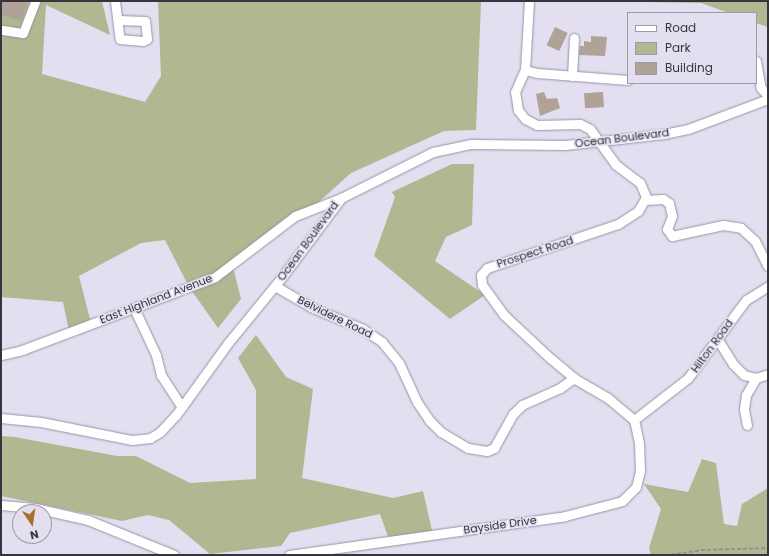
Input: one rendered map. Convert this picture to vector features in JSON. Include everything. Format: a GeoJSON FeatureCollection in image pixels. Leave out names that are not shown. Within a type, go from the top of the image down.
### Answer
{"type":"FeatureCollection","features":[{"type":"Feature","properties":{"kind":"street"},"geometry":{"type":"LineString","coordinates":[[3,30],[23,34],[35,1]]}},
{"type":"Feature","properties":{"kind":"street"},"geometry":{"type":"LineString","coordinates":[[115,1],[118,20]]}},
{"type":"Feature","properties":{"kind":"street"},"geometry":{"type":"LineString","coordinates":[[529,1],[524,70],[516,86],[515,100],[525,119],[544,126],[586,126],[616,165],[640,183],[645,192],[645,200],[663,199],[669,203],[672,216],[667,229],[672,236],[722,225],[741,228],[755,241],[768,266]]}},
{"type":"Feature","properties":{"kind":"street"},"geometry":{"type":"LineString","coordinates":[[572,76],[574,38]]}},
{"type":"Feature","properties":{"kind":"street"},"geometry":{"type":"LineString","coordinates":[[757,68],[760,88],[768,97]]}},
{"type":"Feature","properties":{"kind":"street"},"geometry":{"type":"LineString","coordinates":[[524,70],[537,73],[627,80]]}},
{"type":"Feature","properties":{"kind":"street","name":"Ocean Boulevard"},"geometry":{"type":"LineString","coordinates":[[1,418],[41,422],[118,438],[141,440],[160,432],[182,407],[228,343],[276,286],[341,198],[442,149],[472,144],[545,146],[599,141],[688,129],[768,97]]}},
{"type":"Feature","properties":{"kind":"street","name":"East Highland Avenue"},"geometry":{"type":"LineString","coordinates":[[1,355],[22,350],[215,277],[236,263],[285,222],[318,205],[341,198]]}},
{"type":"Feature","properties":{"kind":"street","name":"Prospect Road"},"geometry":{"type":"LineString","coordinates":[[634,420],[608,398],[574,378],[504,316],[483,289],[481,275],[487,268],[494,265],[618,224],[638,211],[645,200]]}},
{"type":"Feature","properties":{"kind":"street","name":"Belvidere Road"},"geometry":{"type":"LineString","coordinates":[[276,286],[311,307],[363,329],[382,342],[399,363],[417,402],[430,421],[441,432],[468,448],[480,451],[494,448],[513,414],[522,405],[560,388],[574,378]]}},
{"type":"Feature","properties":{"kind":"street","name":"Hilton Road"},"geometry":{"type":"LineString","coordinates":[[634,420],[688,378],[718,340],[746,300],[768,286]]}},
{"type":"Feature","properties":{"kind":"street"},"geometry":{"type":"LineString","coordinates":[[134,308],[156,355],[161,375],[182,407]]}},
{"type":"Feature","properties":{"kind":"street"},"geometry":{"type":"LineString","coordinates":[[718,340],[733,364],[744,374],[756,378],[768,374]]}},
{"type":"Feature","properties":{"kind":"street"},"geometry":{"type":"LineString","coordinates":[[747,425],[744,409],[746,395],[756,378]]}},
{"type":"Feature","properties":{"kind":"street","name":"Bayside Drive"},"geometry":{"type":"LineString","coordinates":[[288,555],[564,516],[622,501],[636,487],[640,471],[638,429],[634,420]]}},
{"type":"Feature","properties":{"kind":"street"},"geometry":{"type":"LineString","coordinates":[[1,505],[35,508],[88,520],[174,555]]}},
{"type":"Feature","properties":{"kind":"path"},"geometry":{"type":"LineString","coordinates":[[671,555],[701,550],[768,548]]}},
{"type":"Feature","properties":{"kind":"green space"},"geometry":{"type":"Polygon","coordinates":[[[1,1],[102,1],[110,35],[46,5],[42,74],[145,102],[161,76],[158,1],[481,1],[476,130],[444,131],[351,173],[311,209],[233,267],[241,299],[218,328],[189,287],[165,240],[141,243],[79,276],[92,327],[70,336],[63,302],[1,297],[1,1]]]}},
{"type":"Feature","properties":{"kind":"green space"},"geometry":{"type":"Polygon","coordinates":[[[584,1],[768,1],[768,27],[757,23],[757,12],[726,12],[701,3],[584,1]]]}},
{"type":"Feature","properties":{"kind":"green space"},"geometry":{"type":"Polygon","coordinates":[[[452,164],[474,164],[472,225],[446,237],[435,261],[485,295],[450,319],[374,256],[395,197],[392,192],[452,164]]]}},
{"type":"Feature","properties":{"kind":"green space"},"geometry":{"type":"Polygon","coordinates":[[[256,335],[286,377],[313,389],[302,478],[393,498],[423,491],[433,535],[390,542],[380,514],[290,533],[281,546],[210,554],[169,520],[148,515],[122,521],[52,507],[52,504],[40,504],[1,496],[1,436],[15,437],[117,456],[136,456],[190,483],[256,479],[256,390],[238,358],[256,335]]]}},
{"type":"Feature","properties":{"kind":"green space"},"geometry":{"type":"Polygon","coordinates":[[[702,459],[716,463],[724,524],[737,526],[742,504],[768,488],[768,555],[651,555],[649,548],[661,509],[644,484],[688,492],[702,459]]]}},
{"type":"Feature","properties":{"kind":"building"},"geometry":{"type":"Polygon","coordinates":[[[2,1],[28,1],[21,21],[1,15],[2,1]]]}},
{"type":"Feature","properties":{"kind":"building"},"geometry":{"type":"Polygon","coordinates":[[[555,27],[568,33],[559,51],[547,45],[555,27]]]}},
{"type":"Feature","properties":{"kind":"building"},"geometry":{"type":"Polygon","coordinates":[[[591,36],[607,37],[605,56],[579,55],[580,46],[584,46],[584,41],[591,42],[591,36]]]}},
{"type":"Feature","properties":{"kind":"building"},"geometry":{"type":"Polygon","coordinates":[[[544,92],[547,99],[557,98],[560,108],[540,116],[536,94],[544,92]]]}},
{"type":"Feature","properties":{"kind":"building"},"geometry":{"type":"Polygon","coordinates":[[[603,92],[604,107],[585,108],[584,93],[603,92]]]}}]}
